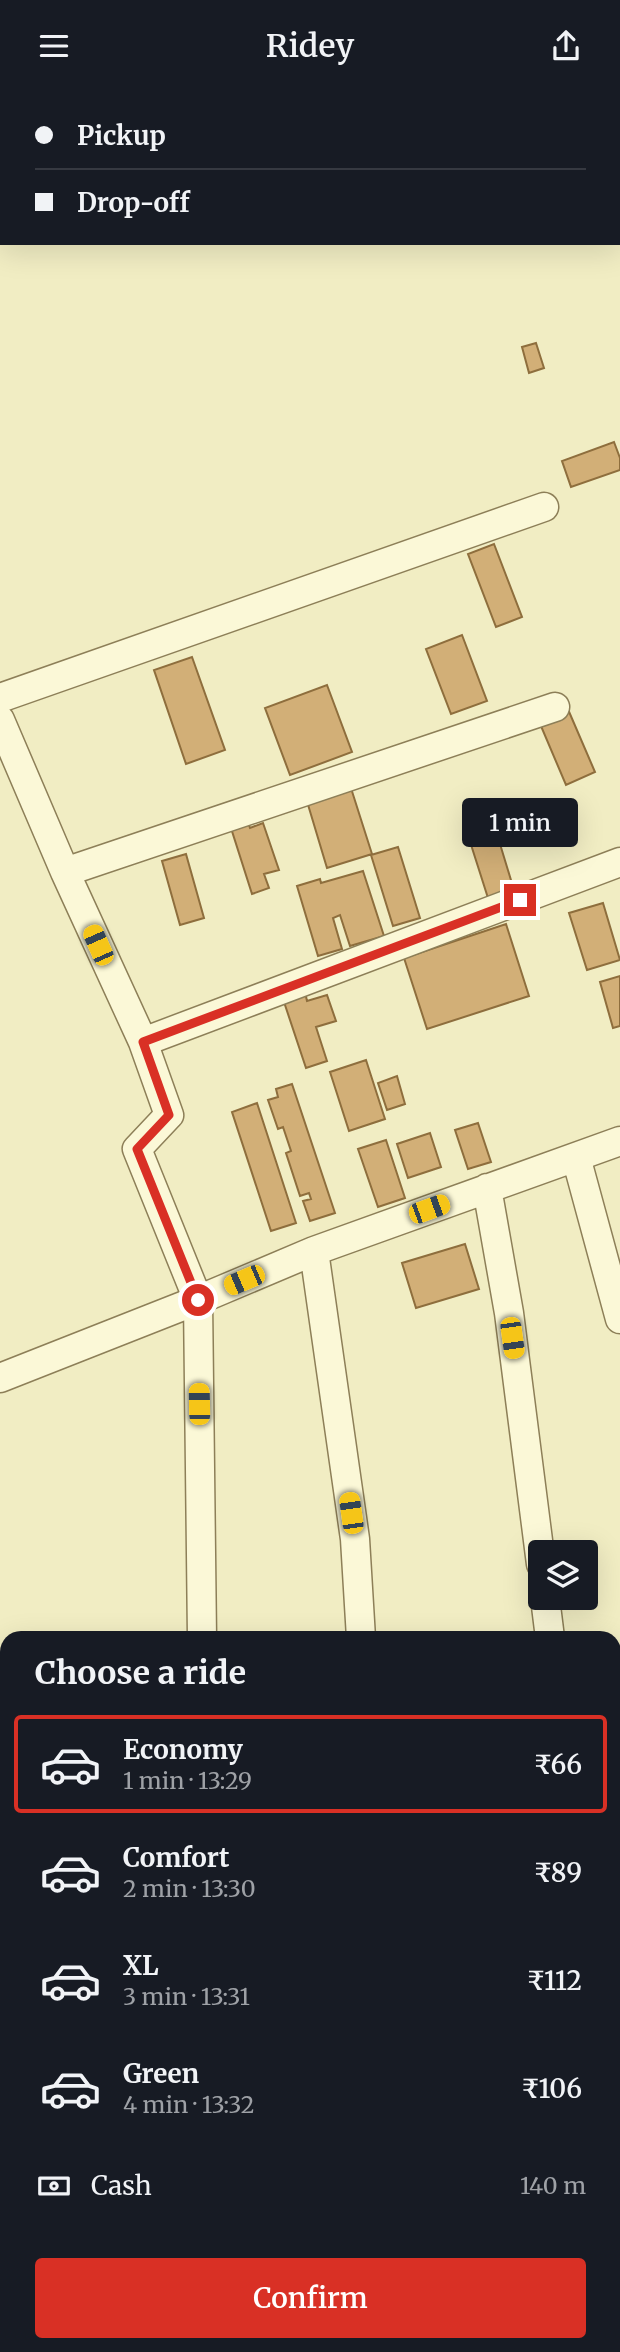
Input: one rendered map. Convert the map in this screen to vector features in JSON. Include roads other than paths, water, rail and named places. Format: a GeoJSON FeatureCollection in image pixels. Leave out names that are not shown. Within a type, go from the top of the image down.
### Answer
{"type":"FeatureCollection","features":[{"type":"Feature","properties":{"kind":"street"},"geometry":{"type":"LineString","coordinates":[[0,698],[544,507]]}},
{"type":"Feature","properties":{"kind":"street"},"geometry":{"type":"LineString","coordinates":[[65,872],[555,707]]}},
{"type":"Feature","properties":{"kind":"street"},"geometry":{"type":"LineString","coordinates":[[0,720],[65,872],[143,1042],[169,1115],[137,1149],[198,1300],[202,1631]]}},
{"type":"Feature","properties":{"kind":"street"},"geometry":{"type":"LineString","coordinates":[[143,1042],[620,862]]}},
{"type":"Feature","properties":{"kind":"street"},"geometry":{"type":"LineString","coordinates":[[0,1378],[314,1251],[620,1141]]}},
{"type":"Feature","properties":{"kind":"street"},"geometry":{"type":"LineString","coordinates":[[576,1157],[620,1318]]}},
{"type":"Feature","properties":{"kind":"street"},"geometry":{"type":"LineString","coordinates":[[487,1188],[509,1313],[538,1540]]}},
{"type":"Feature","properties":{"kind":"street"},"geometry":{"type":"LineString","coordinates":[[314,1251],[355,1539],[361,1631]]}},
{"type":"Feature","properties":{"kind":"street"},"geometry":{"type":"LineString","coordinates":[[546,1610],[549,1631]]}}]}
